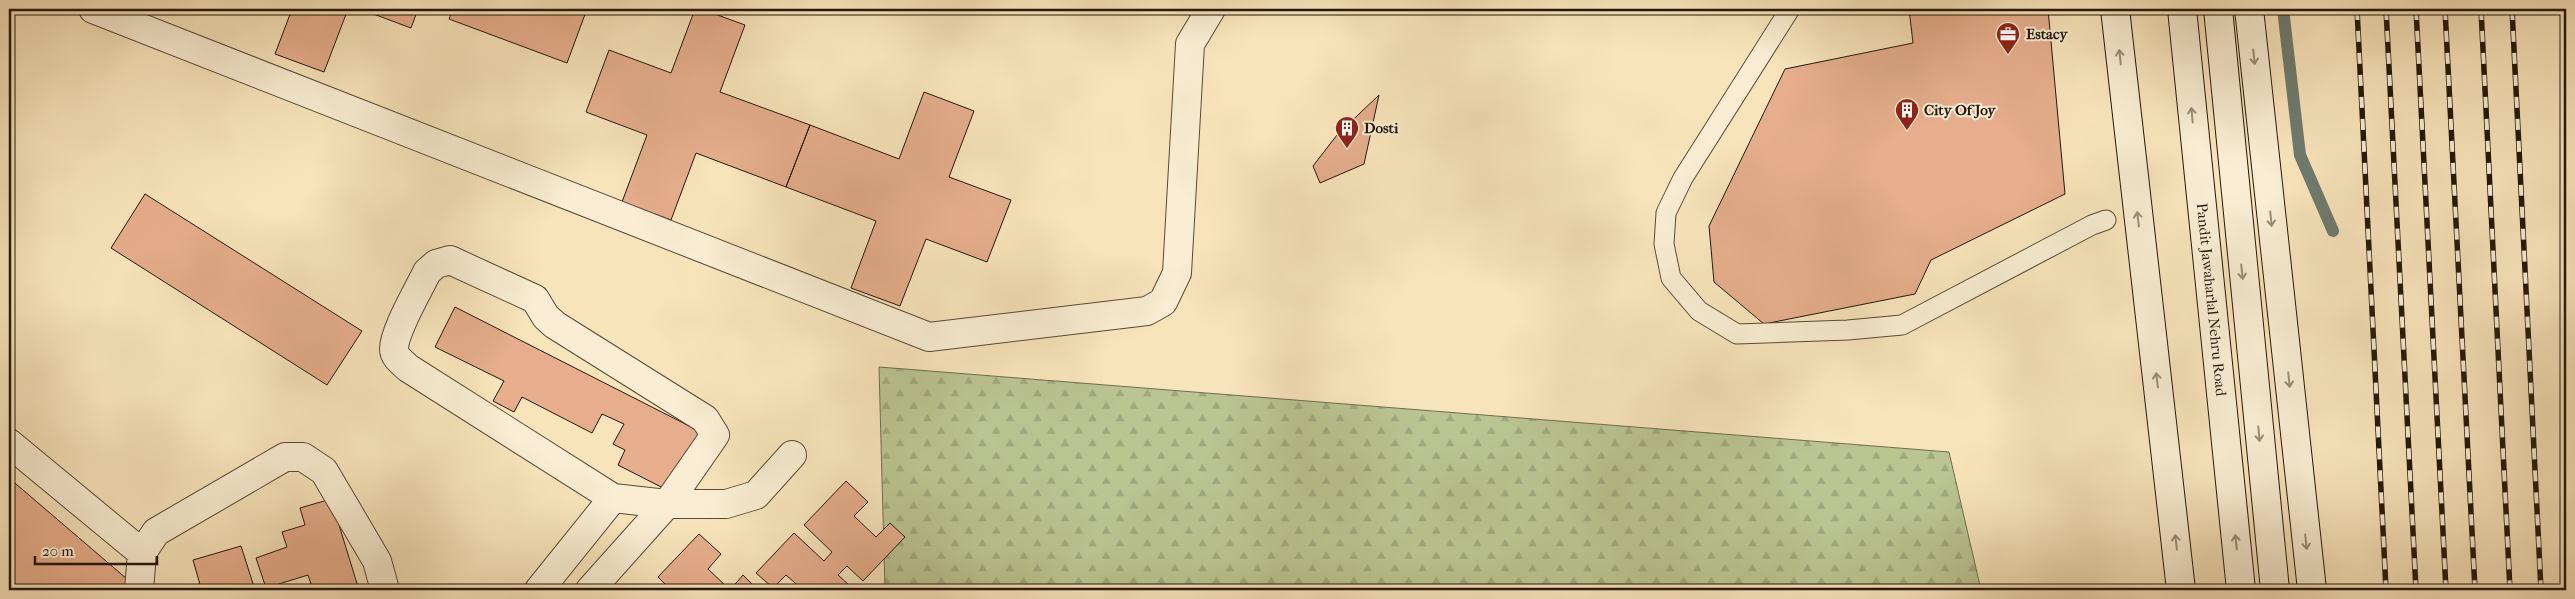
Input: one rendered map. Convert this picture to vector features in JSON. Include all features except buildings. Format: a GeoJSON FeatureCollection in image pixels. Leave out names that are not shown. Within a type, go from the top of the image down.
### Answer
{"type":"FeatureCollection","features":[{"type":"Feature","properties":{"kind":"street"},"geometry":{"type":"LineString","coordinates":[[92,9],[929,337],[1147,310],[1163,302],[1177,273],[1190,44],[1211,9]]}},
{"type":"Feature","properties":{"kind":"street"},"geometry":{"type":"LineString","coordinates":[[2115,9],[2181,590]]}},
{"type":"Feature","properties":{"kind":"street","name":"Pandit Jawaharlal Nehru Road"},"geometry":{"type":"LineString","coordinates":[[2182,9],[2196,164],[2241,590]]}},
{"type":"Feature","properties":{"kind":"street"},"geometry":{"type":"LineString","coordinates":[[2218,9],[2230,154],[2275,590]]}},
{"type":"Feature","properties":{"kind":"street"},"geometry":{"type":"LineString","coordinates":[[2248,9],[2312,590]]}},
{"type":"Feature","properties":{"kind":"street"},"geometry":{"type":"LineString","coordinates":[[590,590],[667,504],[715,435],[705,418],[554,325],[546,317],[535,299],[450,260],[436,264],[427,272],[396,337],[394,350],[398,358],[408,368],[613,498],[667,504],[726,504],[756,495],[792,455]]}},
{"type":"Feature","properties":{"kind":"street"},"geometry":{"type":"LineString","coordinates":[[9,443],[142,553]]}},
{"type":"Feature","properties":{"kind":"street"},"geometry":{"type":"LineString","coordinates":[[139,590],[142,553],[156,532],[285,457],[303,457],[324,471],[377,561],[385,590]]}},
{"type":"Feature","properties":{"kind":"street"},"geometry":{"type":"LineString","coordinates":[[539,590],[613,498]]}},
{"type":"Feature","properties":{"kind":"lane"},"geometry":{"type":"LineString","coordinates":[[1790,9],[1684,178],[1666,212],[1664,244],[1671,278],[1699,311],[1737,334],[1848,330],[1902,325],[2092,225],[2106,220]]}},
{"type":"Feature","properties":{"kind":"green space"},"geometry":{"type":"Polygon","coordinates":[[[879,367],[1949,452],[1981,590],[885,590],[879,367]]]}},
{"type":"Feature","properties":{"kind":"waterway"},"geometry":{"type":"LineString","coordinates":[[2283,9],[2300,155],[2333,231]]}},
{"type":"Feature","properties":{"kind":"railway"},"geometry":{"type":"LineString","coordinates":[[2357,9],[2386,590]]}},
{"type":"Feature","properties":{"kind":"railway"},"geometry":{"type":"LineString","coordinates":[[2386,9],[2416,590]]}},
{"type":"Feature","properties":{"kind":"railway"},"geometry":{"type":"LineString","coordinates":[[2416,9],[2446,590]]}},
{"type":"Feature","properties":{"kind":"railway"},"geometry":{"type":"LineString","coordinates":[[2445,9],[2475,590]]}},
{"type":"Feature","properties":{"kind":"railway"},"geometry":{"type":"LineString","coordinates":[[2481,9],[2510,590]]}},
{"type":"Feature","properties":{"kind":"railway"},"geometry":{"type":"LineString","coordinates":[[2512,9],[2541,590]]}},
{"type":"Feature","properties":{"kind":"place","name":"Estacy"},"geometry":{"type":"Point","coordinates":[2008,55]}},
{"type":"Feature","properties":{"kind":"place","name":"City Of Joy"},"geometry":{"type":"Point","coordinates":[1907,131]}},
{"type":"Feature","properties":{"kind":"place","name":"Dosti"},"geometry":{"type":"Point","coordinates":[1347,149]}}]}
